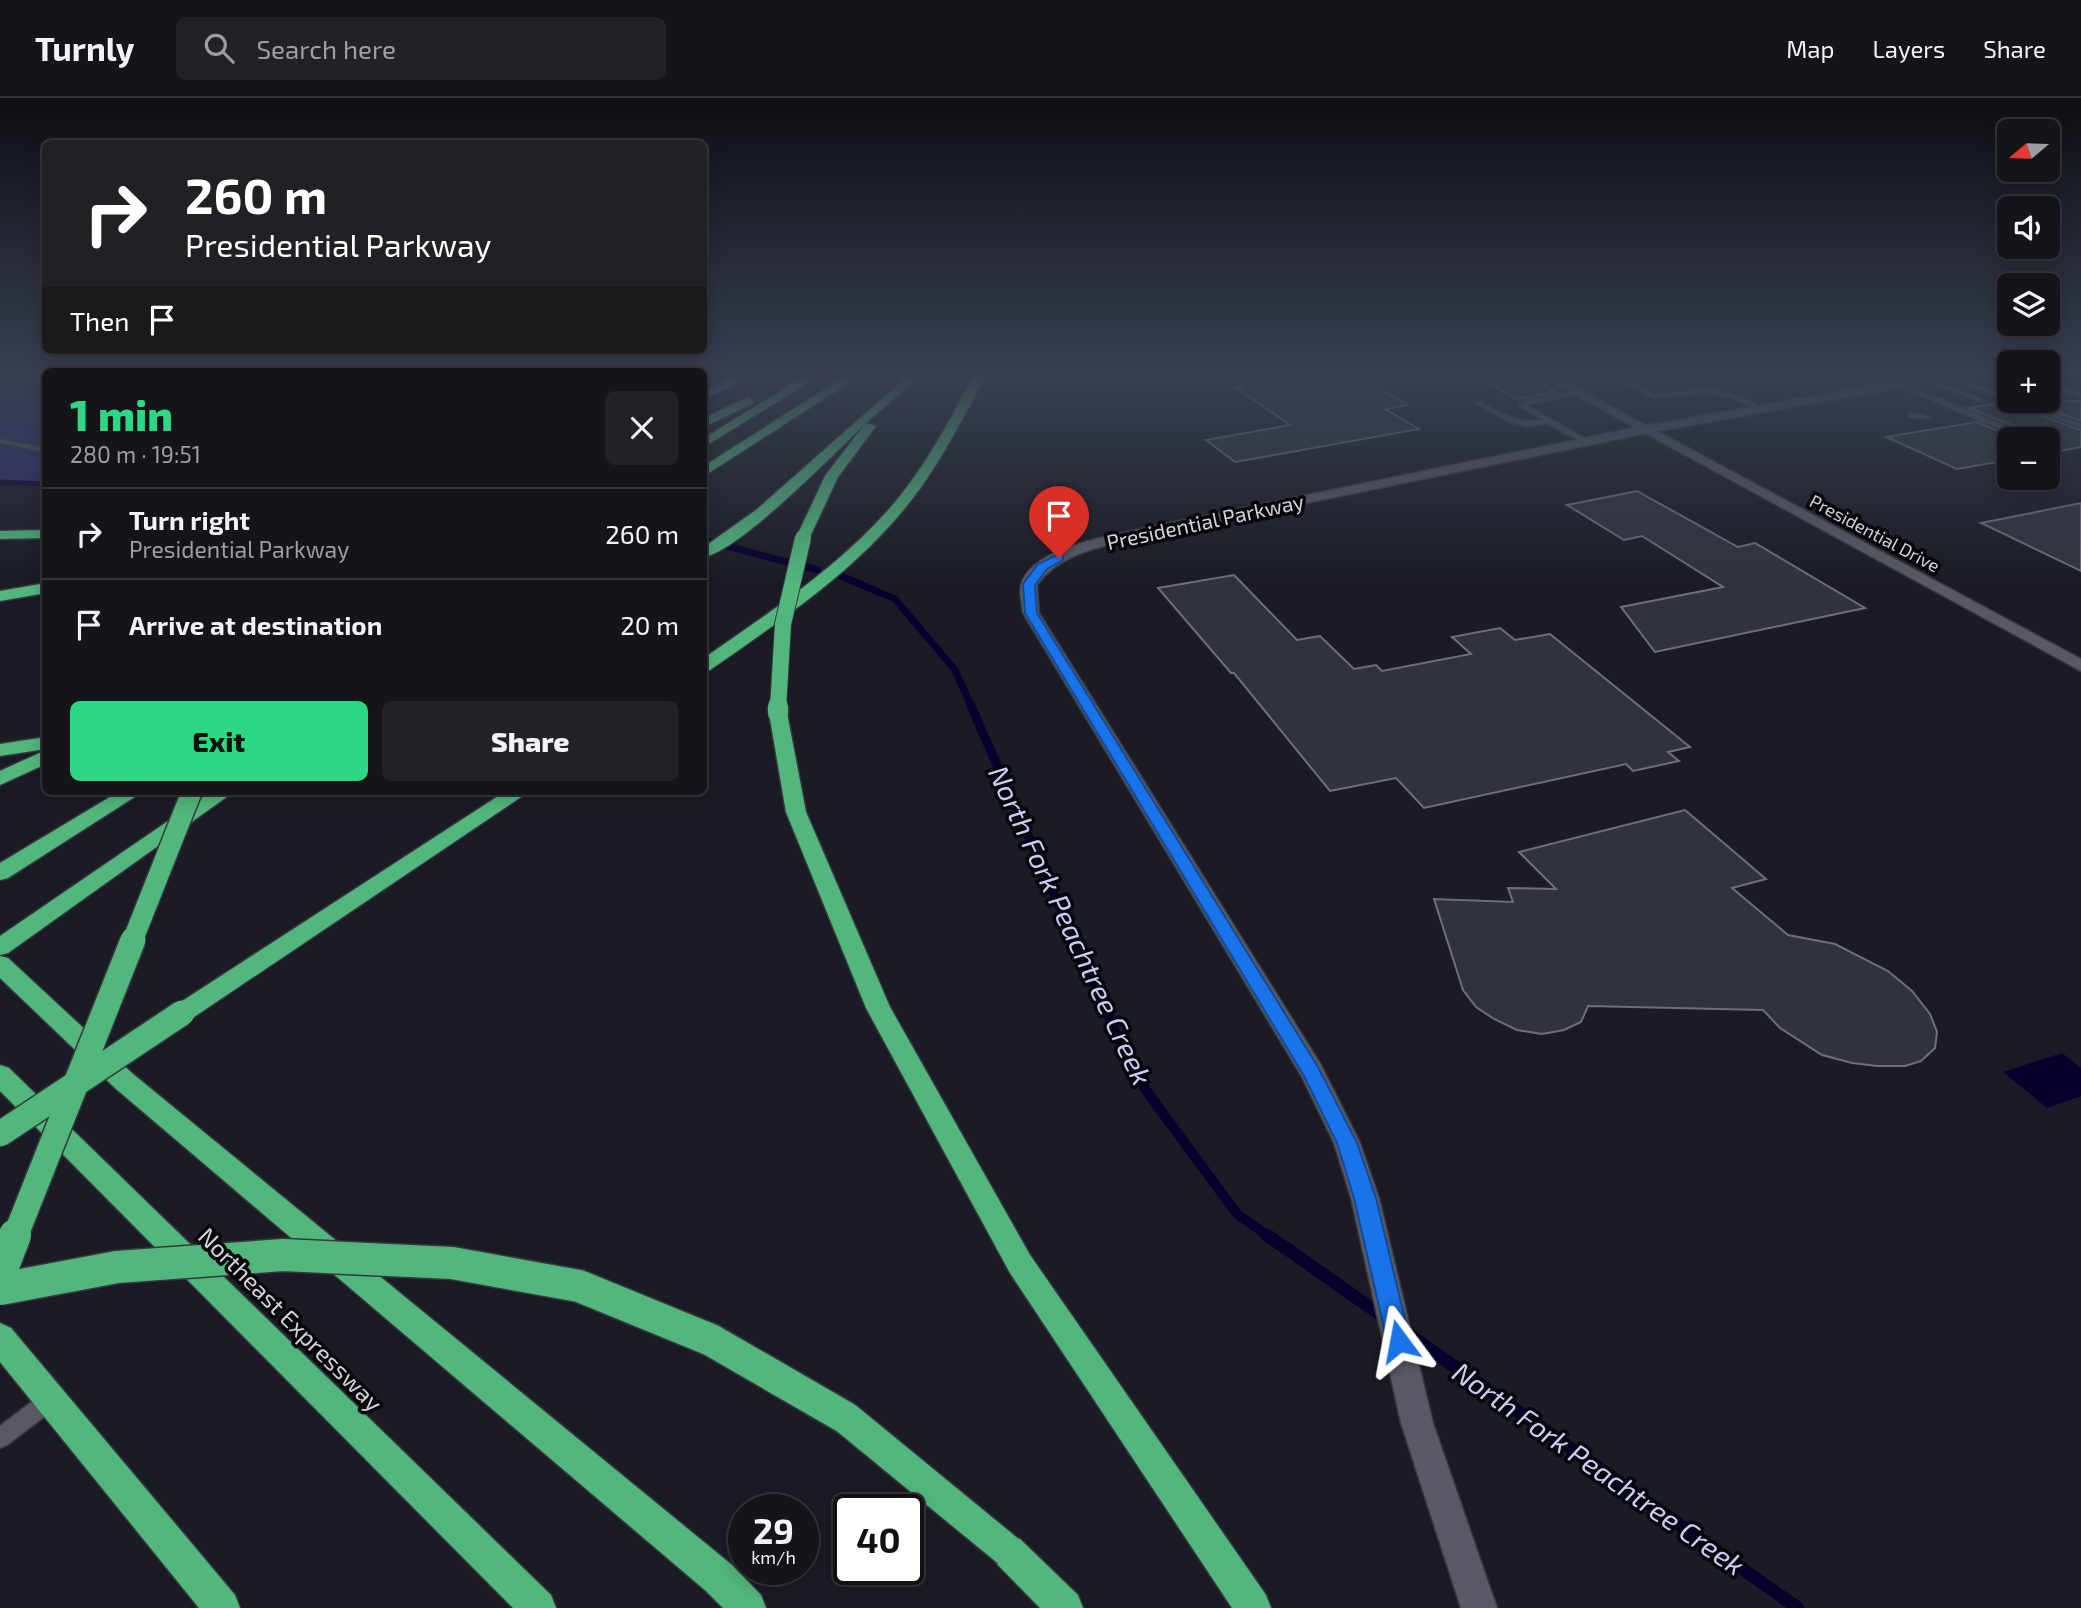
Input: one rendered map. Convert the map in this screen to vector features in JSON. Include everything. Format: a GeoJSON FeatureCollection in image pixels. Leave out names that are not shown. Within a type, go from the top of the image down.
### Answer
{"type":"FeatureCollection","features":[{"type":"Feature","properties":{"kind":"highway"},"geometry":{"type":"LineString","coordinates":[[707,470],[748,443]]}},
{"type":"Feature","properties":{"kind":"highway"},"geometry":{"type":"LineString","coordinates":[[715,546],[755,517],[835,443]]}},
{"type":"Feature","properties":{"kind":"highway"},"geometry":{"type":"LineString","coordinates":[[856,443],[832,476],[803,538],[785,610],[777,668],[778,713],[796,812],[878,1008],[1020,1264],[1253,1608]]}},
{"type":"Feature","properties":{"kind":"highway"},"geometry":{"type":"LineString","coordinates":[[707,664],[807,594],[890,515],[916,486],[944,443]]}},
{"type":"Feature","properties":{"kind":"highway"},"geometry":{"type":"LineString","coordinates":[[0,535],[42,534]]}},
{"type":"Feature","properties":{"kind":"highway"},"geometry":{"type":"LineString","coordinates":[[0,596],[42,589]]}},
{"type":"Feature","properties":{"kind":"highway"},"geometry":{"type":"LineString","coordinates":[[5,749],[42,744]]}},
{"type":"Feature","properties":{"kind":"highway"},"geometry":{"type":"LineString","coordinates":[[0,779],[42,758]]}},
{"type":"Feature","properties":{"kind":"highway"},"geometry":{"type":"LineString","coordinates":[[0,873],[127,795]]}},
{"type":"Feature","properties":{"kind":"highway"},"geometry":{"type":"LineString","coordinates":[[0,1274],[190,795]]}},
{"type":"Feature","properties":{"kind":"highway"},"geometry":{"type":"LineString","coordinates":[[0,947],[44,911],[213,795]]}},
{"type":"Feature","properties":{"kind":"highway"},"geometry":{"type":"LineString","coordinates":[[0,933],[44,911],[219,795]]}},
{"type":"Feature","properties":{"kind":"highway"},"geometry":{"type":"LineString","coordinates":[[0,1134],[514,795]]}},
{"type":"Feature","properties":{"kind":"highway"},"geometry":{"type":"LineString","coordinates":[[0,964],[124,1081],[719,1578],[748,1608]]}},
{"type":"Feature","properties":{"kind":"highway","name":"Northeast Expressway"},"geometry":{"type":"LineString","coordinates":[[0,1075],[538,1608]]}},
{"type":"Feature","properties":{"kind":"highway"},"geometry":{"type":"LineString","coordinates":[[0,1289],[117,1266],[284,1255],[452,1263],[579,1286],[711,1340],[846,1418],[1007,1551],[1065,1608]]}},
{"type":"Feature","properties":{"kind":"highway"},"geometry":{"type":"LineString","coordinates":[[0,1338],[222,1608]]}},
{"type":"Feature","properties":{"kind":"street","name":"Presidential Parkway"},"geometry":{"type":"LineString","coordinates":[[1479,1608],[1418,1423],[1373,1233],[1347,1143],[1312,1072],[1031,613],[1029,584],[1042,566],[1075,549],[1148,531],[1578,443]]}},
{"type":"Feature","properties":{"kind":"street","name":"Presidential Drive"},"geometry":{"type":"LineString","coordinates":[[1672,443],[2081,666]]}},
{"type":"Feature","properties":{"kind":"lane"},"geometry":{"type":"LineString","coordinates":[[13,443],[42,449]]}},
{"type":"Feature","properties":{"kind":"lane"},"geometry":{"type":"LineString","coordinates":[[0,1438],[50,1400]]}},
{"type":"Feature","properties":{"kind":"shaded area"},"geometry":{"type":"Polygon","coordinates":[[[0,443],[42,443],[42,482],[0,482],[0,443]]]}},
{"type":"Feature","properties":{"kind":"shaded area"},"geometry":{"type":"Polygon","coordinates":[[[2062,1053],[2081,1068],[2081,1096],[2047,1108],[2003,1072],[2062,1053]]]}},
{"type":"Feature","properties":{"kind":"building"},"geometry":{"type":"Polygon","coordinates":[[[1211,443],[1338,443],[1235,462],[1211,443]]]}},
{"type":"Feature","properties":{"kind":"building"},"geometry":{"type":"Polygon","coordinates":[[[1900,443],[1997,443],[1997,462],[1957,469],[1900,443]]]}},
{"type":"Feature","properties":{"kind":"building"},"geometry":{"type":"Polygon","coordinates":[[[2060,443],[2081,443],[2081,447],[2060,451],[2060,443]]]}},
{"type":"Feature","properties":{"kind":"building"},"geometry":{"type":"Polygon","coordinates":[[[1637,491],[1738,547],[1755,543],[1865,608],[1655,652],[1621,607],[1723,587],[1642,536],[1624,540],[1567,505],[1637,491]]]}},
{"type":"Feature","properties":{"kind":"building"},"geometry":{"type":"Polygon","coordinates":[[[2081,503],[2081,571],[1981,523],[2081,503]]]}},
{"type":"Feature","properties":{"kind":"building"},"geometry":{"type":"Polygon","coordinates":[[[1234,575],[1297,640],[1320,636],[1354,669],[1376,665],[1382,671],[1471,654],[1452,637],[1500,628],[1515,640],[1550,634],[1690,747],[1668,752],[1679,761],[1633,771],[1626,764],[1424,808],[1396,778],[1330,791],[1234,673],[1231,673],[1158,588],[1234,575]]]}},
{"type":"Feature","properties":{"kind":"building"},"geometry":{"type":"Polygon","coordinates":[[[1685,810],[1766,879],[1732,888],[1788,935],[1835,944],[1888,971],[1912,991],[1930,1014],[1937,1032],[1935,1048],[1921,1061],[1905,1066],[1877,1066],[1822,1055],[1780,1028],[1763,1010],[1588,1006],[1581,1022],[1564,1030],[1542,1034],[1517,1030],[1476,1007],[1463,990],[1434,899],[1513,902],[1508,888],[1556,889],[1519,852],[1685,810]]]}},
{"type":"Feature","properties":{"kind":"waterway","name":"North Fork Peachtree Creek"},"geometry":{"type":"LineString","coordinates":[[0,482],[42,484]]}},
{"type":"Feature","properties":{"kind":"waterway","name":"North Fork Peachtree Creek"},"geometry":{"type":"LineString","coordinates":[[707,541],[818,570]]}},
{"type":"Feature","properties":{"kind":"waterway","name":"North Fork Peachtree Creek"},"geometry":{"type":"LineString","coordinates":[[841,576],[895,599],[955,670],[972,708]]}},
{"type":"Feature","properties":{"kind":"waterway","name":"North Fork Peachtree Creek"},"geometry":{"type":"LineString","coordinates":[[971,706],[1075,942]]}},
{"type":"Feature","properties":{"kind":"waterway","name":"North Fork Peachtree Creek"},"geometry":{"type":"LineString","coordinates":[[1075,940],[1134,1074],[1237,1214],[1270,1237]]}},
{"type":"Feature","properties":{"kind":"waterway","name":"North Fork Peachtree Creek"},"geometry":{"type":"LineString","coordinates":[[1267,1235],[1384,1317]]}},
{"type":"Feature","properties":{"kind":"waterway","name":"North Fork Peachtree Creek"},"geometry":{"type":"LineString","coordinates":[[1404,1331],[1798,1608]]}},
{"type":"Feature","properties":{"kind":"route"},"geometry":{"type":"LineString","coordinates":[[1059,558],[1042,566],[1029,584],[1031,613],[1312,1072],[1347,1143],[1365,1198],[1399,1341]]}}]}
